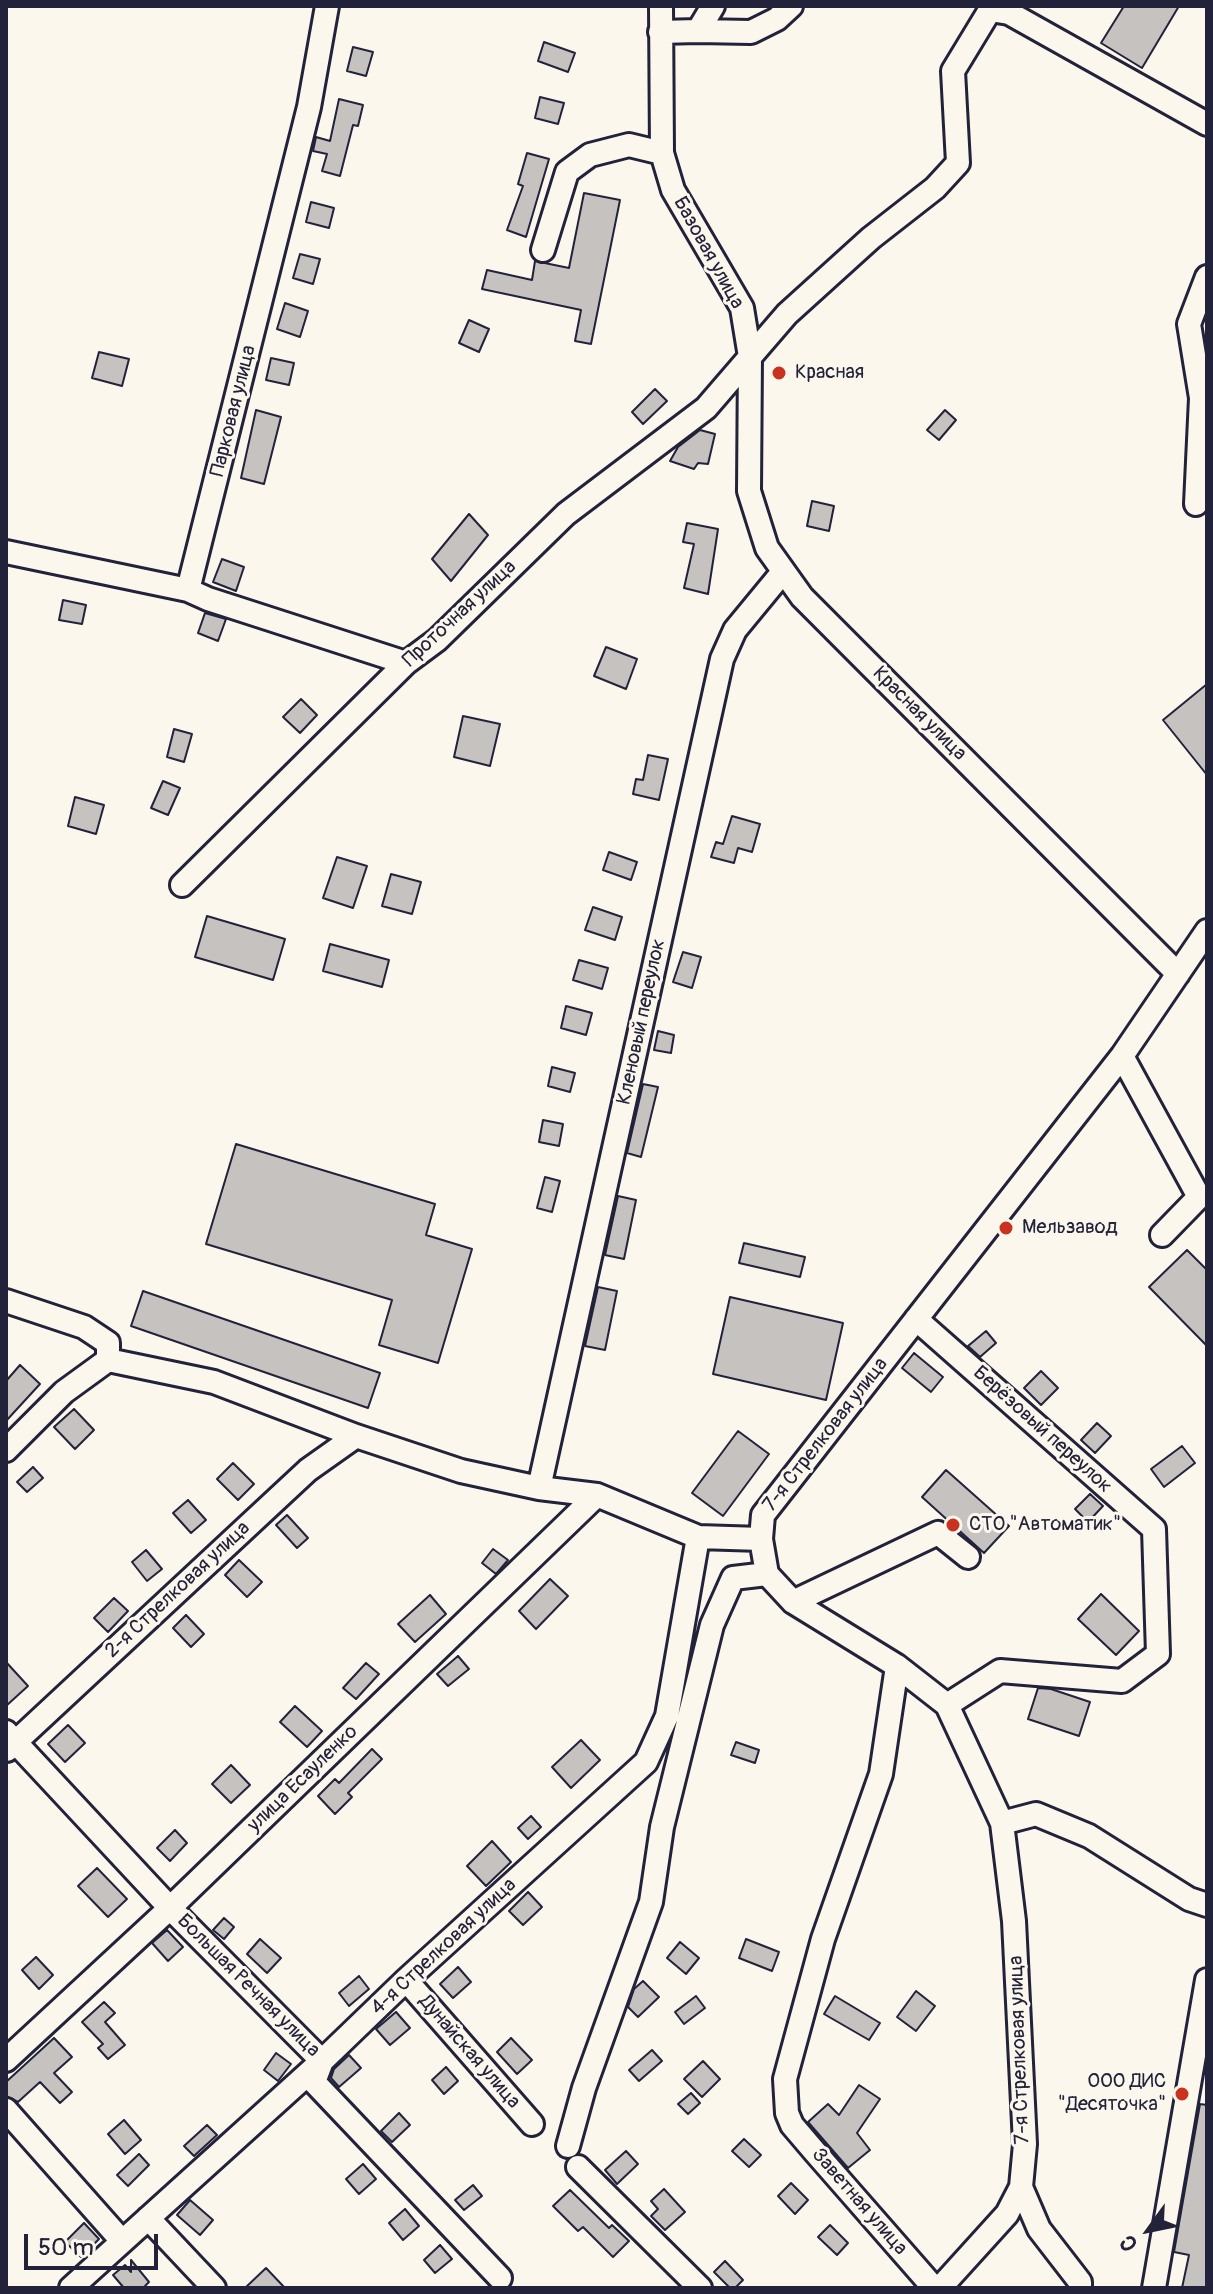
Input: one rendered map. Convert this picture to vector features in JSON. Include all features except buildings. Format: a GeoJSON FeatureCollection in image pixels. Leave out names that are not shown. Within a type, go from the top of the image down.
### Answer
{"type":"FeatureCollection","features":[{"type":"Feature","properties":{"kind":"street","name":"Парковая улица"},"geometry":{"type":"LineString","coordinates":[[188,590],[309,107],[327,6]]}},
{"type":"Feature","properties":{"kind":"street","name":"Базовая улица"},"geometry":{"type":"LineString","coordinates":[[661,6],[662,153],[673,190],[742,308],[750,357]]}},
{"type":"Feature","properties":{"kind":"street"},"geometry":{"type":"LineString","coordinates":[[698,31],[713,6]]}},
{"type":"Feature","properties":{"kind":"street"},"geometry":{"type":"LineString","coordinates":[[660,32],[751,32],[777,19],[791,6]]}},
{"type":"Feature","properties":{"kind":"street","name":"Проточная улица"},"geometry":{"type":"LineString","coordinates":[[182,885],[406,663],[437,640],[566,514],[706,408],[787,314],[871,238],[935,188],[958,163],[953,71],[990,10],[1009,13],[1207,124]]}},
{"type":"Feature","properties":{"kind":"street"},"geometry":{"type":"LineString","coordinates":[[543,250],[567,172],[590,155],[629,145],[662,153]]}},
{"type":"Feature","properties":{"kind":"street"},"geometry":{"type":"LineString","coordinates":[[1196,504],[1201,365],[1189,324],[1207,277]]}},
{"type":"Feature","properties":{"kind":"street","name":"Красная улица"},"geometry":{"type":"LineString","coordinates":[[750,357],[749,491],[767,548],[782,573],[802,597],[1178,974]]}},
{"type":"Feature","properties":{"kind":"street"},"geometry":{"type":"LineString","coordinates":[[6,552],[188,590],[406,663]]}},
{"type":"Feature","properties":{"kind":"street","name":"Кленовый переулок"},"geometry":{"type":"LineString","coordinates":[[539,1488],[722,659],[735,630],[782,573]]}},
{"type":"Feature","properties":{"kind":"street"},"geometry":{"type":"LineString","coordinates":[[1178,974],[1204,944]]}},
{"type":"Feature","properties":{"kind":"street","name":"7-я Стрелковая улица"},"geometry":{"type":"LineString","coordinates":[[937,2288],[1007,2214],[1021,2187],[1025,2144],[1014,1921],[1002,1823],[947,1705],[897,1666],[793,1602],[767,1574],[761,1539],[763,1515],[1122,1056],[1178,974]]}},
{"type":"Feature","properties":{"kind":"street"},"geometry":{"type":"LineString","coordinates":[[1122,1056],[1199,1197],[1162,1235]]}},
{"type":"Feature","properties":{"kind":"street"},"geometry":{"type":"LineString","coordinates":[[6,1301],[84,1327],[108,1343],[108,1360]]}},
{"type":"Feature","properties":{"kind":"street","name":"Берёзовый переулок"},"geometry":{"type":"LineString","coordinates":[[916,1319],[1154,1529],[1158,1654],[1122,1681],[1000,1671],[947,1705]]}},
{"type":"Feature","properties":{"kind":"street"},"geometry":{"type":"LineString","coordinates":[[6,1450],[64,1392],[108,1360],[214,1382],[356,1436],[461,1471],[539,1488],[597,1495],[698,1537],[761,1539]]}},
{"type":"Feature","properties":{"kind":"street","name":"2-я Стрелковая улица"},"geometry":{"type":"LineString","coordinates":[[9,1741],[308,1470],[356,1436]]}},
{"type":"Feature","properties":{"kind":"street","name":"улица Есауленко"},"geometry":{"type":"LineString","coordinates":[[6,2060],[170,1908],[597,1495]]}},
{"type":"Feature","properties":{"kind":"street"},"geometry":{"type":"LineString","coordinates":[[793,1602],[938,1533],[968,1557]]}},
{"type":"Feature","properties":{"kind":"street","name":"4-я Стрелковая улица"},"geometry":{"type":"LineString","coordinates":[[71,2288],[646,1762],[667,1716],[698,1537]]}},
{"type":"Feature","properties":{"kind":"street"},"geometry":{"type":"LineString","coordinates":[[700,2288],[573,2156],[584,2088],[651,1902],[662,1827],[712,1625],[733,1578],[767,1574]]}},
{"type":"Feature","properties":{"kind":"street","name":"Заветная улица"},"geometry":{"type":"LineString","coordinates":[[897,1666],[881,1774],[823,1939],[785,2079],[787,2113],[792,2125],[815,2152],[937,2288]]}},
{"type":"Feature","properties":{"kind":"street","name":"Большая Речная улица"},"geometry":{"type":"LineString","coordinates":[[9,1741],[322,2061],[314,2082],[500,2278]]}},
{"type":"Feature","properties":{"kind":"street"},"geometry":{"type":"LineString","coordinates":[[1002,1823],[1036,1814],[1089,1836],[1189,1899],[1207,1905]]}},
{"type":"Feature","properties":{"kind":"street","name":"Дунайская улица"},"geometry":{"type":"LineString","coordinates":[[406,1980],[532,2124]]}},
{"type":"Feature","properties":{"kind":"street"},"geometry":{"type":"LineString","coordinates":[[1154,2288],[1207,1980]]}},
{"type":"Feature","properties":{"kind":"street"},"geometry":{"type":"LineString","coordinates":[[6,2110],[122,2241]]}},
{"type":"Feature","properties":{"kind":"street"},"geometry":{"type":"LineString","coordinates":[[1021,2187],[1039,2229],[1080,2282],[1080,2288]]}},
{"type":"Feature","properties":{"kind":"street"},"geometry":{"type":"LineString","coordinates":[[148,2218],[214,2288]]}},
{"type":"Feature","properties":{"kind":"place","name":"Красная"},"geometry":{"type":"Point","coordinates":[779,373]}},
{"type":"Feature","properties":{"kind":"place","name":"Мельзавод"},"geometry":{"type":"Point","coordinates":[1006,1228]}},
{"type":"Feature","properties":{"kind":"place","name":"СТО \"Автоматик\""},"geometry":{"type":"Point","coordinates":[953,1525]}},
{"type":"Feature","properties":{"kind":"place","name":"ООО ДИС \"Десяточка\""},"geometry":{"type":"Point","coordinates":[1182,2094]}}]}
